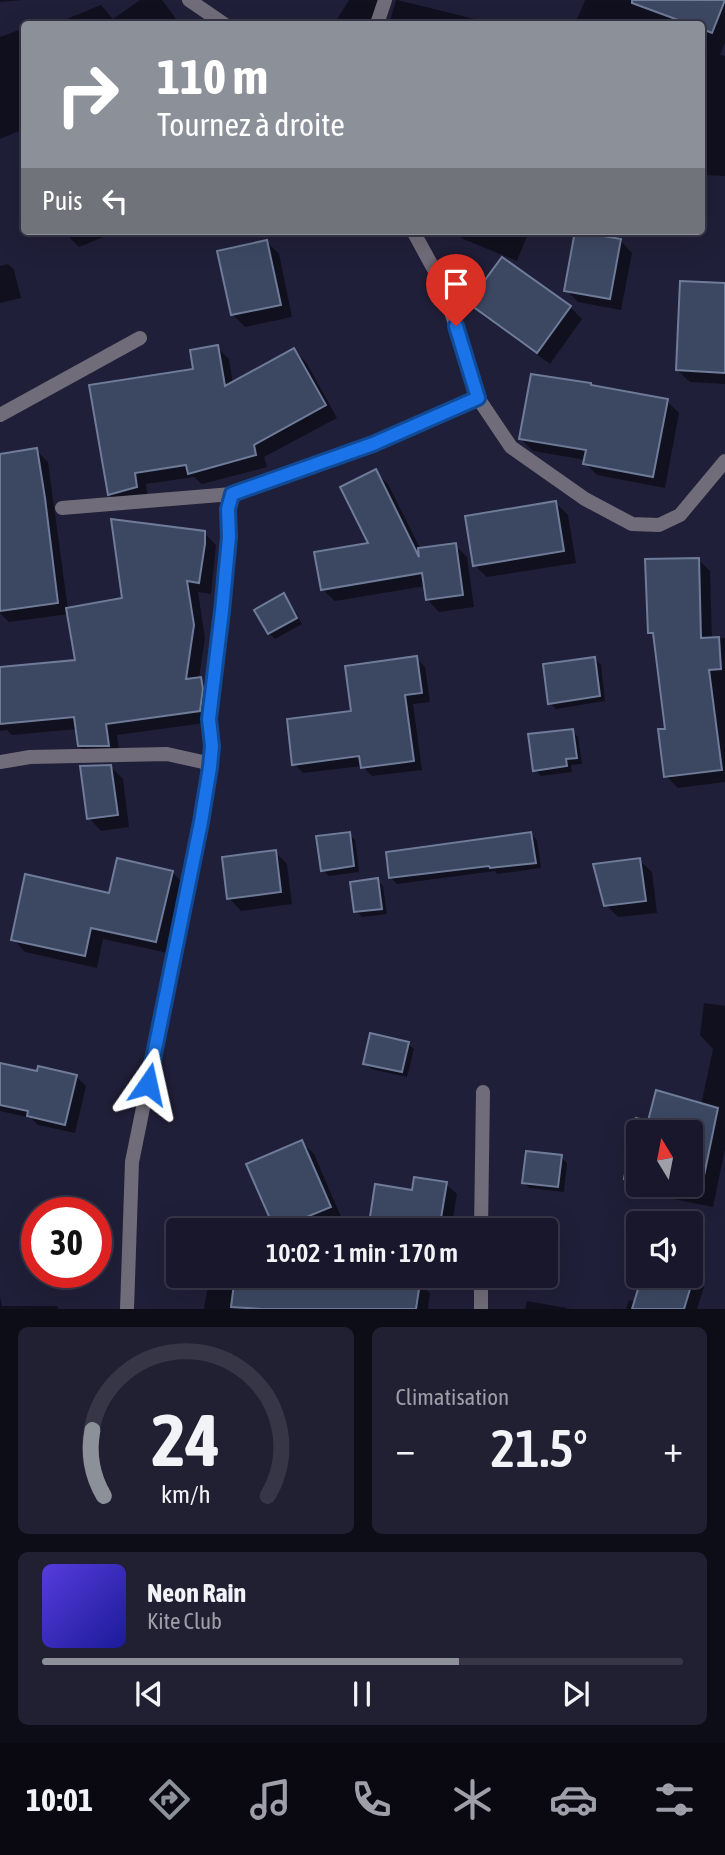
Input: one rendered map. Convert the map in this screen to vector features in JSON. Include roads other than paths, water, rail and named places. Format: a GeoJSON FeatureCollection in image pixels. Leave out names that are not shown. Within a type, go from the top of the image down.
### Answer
{"type":"FeatureCollection","features":[{"type":"Feature","properties":{"kind":"street"},"geometry":{"type":"LineString","coordinates":[[189,0],[220,21]]}},
{"type":"Feature","properties":{"kind":"street"},"geometry":{"type":"LineString","coordinates":[[378,21],[385,0]]}},
{"type":"Feature","properties":{"kind":"street"},"geometry":{"type":"LineString","coordinates":[[415,235],[443,286],[478,398],[511,447],[585,499],[632,524],[659,525],[680,515],[725,461]]}},
{"type":"Feature","properties":{"kind":"street"},"geometry":{"type":"LineString","coordinates":[[0,415],[139,338]]}},
{"type":"Feature","properties":{"kind":"street"},"geometry":{"type":"LineString","coordinates":[[62,508],[232,494],[373,444],[478,398]]}},
{"type":"Feature","properties":{"kind":"street"},"geometry":{"type":"LineString","coordinates":[[127,1309],[132,1162],[210,767],[212,746],[209,719],[229,537],[228,509],[232,494]]}},
{"type":"Feature","properties":{"kind":"street"},"geometry":{"type":"LineString","coordinates":[[0,762],[30,757],[167,754],[184,756],[210,767]]}},
{"type":"Feature","properties":{"kind":"street"},"geometry":{"type":"LineString","coordinates":[[481,1218],[483,1093]]}},
{"type":"Feature","properties":{"kind":"street"},"geometry":{"type":"LineString","coordinates":[[481,1288],[481,1309]]}}]}
